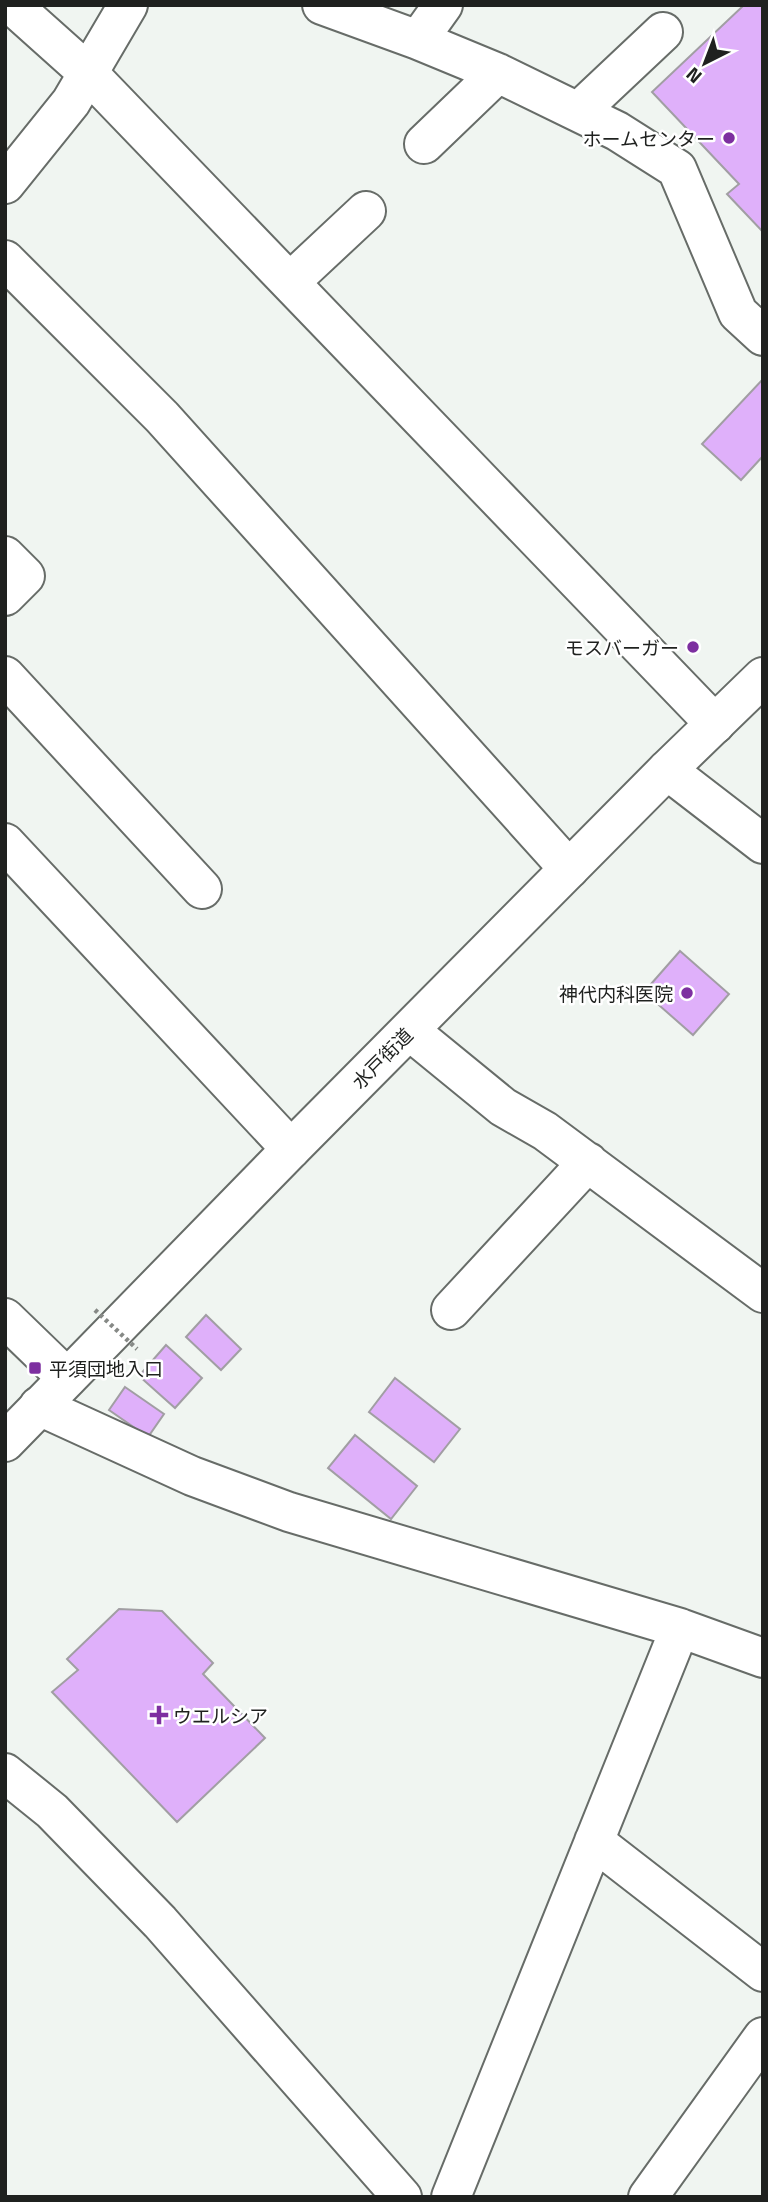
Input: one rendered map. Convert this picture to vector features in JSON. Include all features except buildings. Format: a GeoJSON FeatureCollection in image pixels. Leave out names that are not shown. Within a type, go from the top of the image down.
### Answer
{"type":"FeatureCollection","features":[{"type":"Feature","properties":{"kind":"street"},"geometry":{"type":"LineString","coordinates":[[12,5],[88,73],[715,724]]}},
{"type":"Feature","properties":{"kind":"street"},"geometry":{"type":"LineString","coordinates":[[5,184],[71,102],[128,5]]}},
{"type":"Feature","properties":{"kind":"street"},"geometry":{"type":"LineString","coordinates":[[322,5],[418,40],[498,74],[617,131],[677,169],[738,313],[763,336]]}},
{"type":"Feature","properties":{"kind":"street"},"geometry":{"type":"LineString","coordinates":[[418,40],[443,5]]}},
{"type":"Feature","properties":{"kind":"street"},"geometry":{"type":"LineString","coordinates":[[578,112],[663,32]]}},
{"type":"Feature","properties":{"kind":"street"},"geometry":{"type":"LineString","coordinates":[[424,144],[498,74]]}},
{"type":"Feature","properties":{"kind":"street"},"geometry":{"type":"LineString","coordinates":[[290,282],[366,211]]}},
{"type":"Feature","properties":{"kind":"street"},"geometry":{"type":"LineString","coordinates":[[5,260],[162,417],[569,869]]}},
{"type":"Feature","properties":{"kind":"street"},"geometry":{"type":"LineString","coordinates":[[5,556],[24,576],[5,596]]}},
{"type":"Feature","properties":{"kind":"street"},"geometry":{"type":"LineString","coordinates":[[5,676],[202,889]]}},
{"type":"Feature","properties":{"kind":"street","name":"水戸街道"},"geometry":{"type":"LineString","coordinates":[[8,1434],[67,1378],[667,770],[763,677]]}},
{"type":"Feature","properties":{"kind":"street"},"geometry":{"type":"LineString","coordinates":[[667,770],[763,844]]}},
{"type":"Feature","properties":{"kind":"street"},"geometry":{"type":"LineString","coordinates":[[5,844],[291,1149]]}},
{"type":"Feature","properties":{"kind":"street"},"geometry":{"type":"LineString","coordinates":[[410,1031],[503,1107],[588,1162],[763,1293]]}},
{"type":"Feature","properties":{"kind":"street"},"geometry":{"type":"LineString","coordinates":[[451,1310],[588,1162]]}},
{"type":"Feature","properties":{"kind":"street"},"geometry":{"type":"LineString","coordinates":[[5,1318],[67,1378]]}},
{"type":"Feature","properties":{"kind":"street"},"geometry":{"type":"LineString","coordinates":[[39,1406],[192,1476],[289,1512],[680,1628],[763,1658]]}},
{"type":"Feature","properties":{"kind":"street"},"geometry":{"type":"LineString","coordinates":[[451,2197],[680,1628]]}},
{"type":"Feature","properties":{"kind":"street"},"geometry":{"type":"LineString","coordinates":[[5,1773],[52,1811],[160,1922],[402,2197]]}},
{"type":"Feature","properties":{"kind":"street"},"geometry":{"type":"LineString","coordinates":[[594,1841],[763,1972]]}},
{"type":"Feature","properties":{"kind":"street"},"geometry":{"type":"LineString","coordinates":[[648,2197],[763,2037]]}},
{"type":"Feature","properties":{"kind":"path"},"geometry":{"type":"LineString","coordinates":[[95,1310],[137,1349]]}},
{"type":"Feature","properties":{"kind":"place","name":"ホームセンター"},"geometry":{"type":"Point","coordinates":[729,138]}},
{"type":"Feature","properties":{"kind":"place","name":"モスバーガー"},"geometry":{"type":"Point","coordinates":[693,647]}},
{"type":"Feature","properties":{"kind":"place","name":"神代内科医院"},"geometry":{"type":"Point","coordinates":[687,993]}},
{"type":"Feature","properties":{"kind":"place","name":"平須団地入口"},"geometry":{"type":"Point","coordinates":[35,1368]}},
{"type":"Feature","properties":{"kind":"place","name":"ウエルシア"},"geometry":{"type":"Point","coordinates":[159,1715]}}]}
